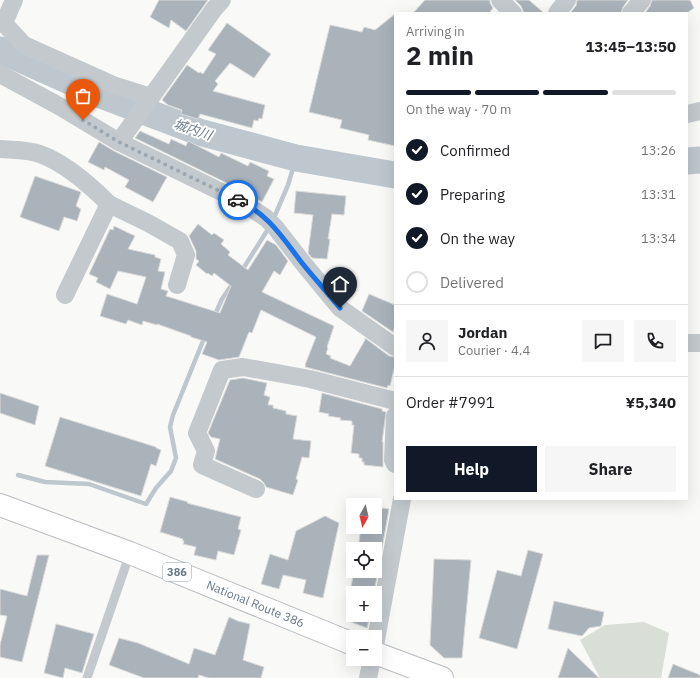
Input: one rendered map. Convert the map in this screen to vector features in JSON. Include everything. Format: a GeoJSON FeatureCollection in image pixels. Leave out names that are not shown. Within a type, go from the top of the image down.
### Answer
{"type":"FeatureCollection","features":[{"type":"Feature","properties":{"kind":"highway","name":"National Route 386"},"geometry":{"type":"LineString","coordinates":[[0,505],[130,553],[346,641]]}},
{"type":"Feature","properties":{"kind":"highway"},"geometry":{"type":"LineString","coordinates":[[382,656],[442,678]]}},
{"type":"Feature","properties":{"kind":"street"},"geometry":{"type":"LineString","coordinates":[[14,0],[2,21],[24,45],[113,85],[150,99]]}},
{"type":"Feature","properties":{"kind":"street"},"geometry":{"type":"LineString","coordinates":[[119,142],[222,0]]}},
{"type":"Feature","properties":{"kind":"street"},"geometry":{"type":"LineString","coordinates":[[557,12],[567,0]]}},
{"type":"Feature","properties":{"kind":"street"},"geometry":{"type":"LineString","coordinates":[[632,12],[642,0]]}},
{"type":"Feature","properties":{"kind":"street"},"geometry":{"type":"LineString","coordinates":[[0,74],[59,106],[119,142],[242,202],[271,222],[303,264],[340,308],[394,346]]}},
{"type":"Feature","properties":{"kind":"street"},"geometry":{"type":"LineString","coordinates":[[688,114],[700,111]]}},
{"type":"Feature","properties":{"kind":"street"},"geometry":{"type":"LineString","coordinates":[[0,149],[39,153],[57,162],[94,189],[109,204],[180,241],[186,255],[176,285]]}},
{"type":"Feature","properties":{"kind":"street"},"geometry":{"type":"LineString","coordinates":[[65,295],[109,204]]}},
{"type":"Feature","properties":{"kind":"street"},"geometry":{"type":"LineString","coordinates":[[688,343],[700,343]]}},
{"type":"Feature","properties":{"kind":"street"},"geometry":{"type":"LineString","coordinates":[[256,489],[202,465],[206,451],[197,433],[222,370],[243,367],[310,379],[394,401]]}},
{"type":"Feature","properties":{"kind":"street"},"geometry":{"type":"LineString","coordinates":[[394,438],[394,462]]}},
{"type":"Feature","properties":{"kind":"street"},"geometry":{"type":"LineString","coordinates":[[378,630],[402,500]]}},
{"type":"Feature","properties":{"kind":"street"},"geometry":{"type":"LineString","coordinates":[[368,678],[371,666]]}},
{"type":"Feature","properties":{"kind":"lane"},"geometry":{"type":"LineString","coordinates":[[87,678],[130,553]]}},
{"type":"Feature","properties":{"kind":"shaded area"},"geometry":{"type":"Polygon","coordinates":[[[644,622],[669,633],[661,678],[600,678],[580,640],[605,625],[644,622]]]}},
{"type":"Feature","properties":{"kind":"building"},"geometry":{"type":"Polygon","coordinates":[[[159,0],[208,0],[186,31],[171,20],[169,28],[150,17],[159,0]]]}},
{"type":"Feature","properties":{"kind":"building"},"geometry":{"type":"Polygon","coordinates":[[[425,0],[490,0],[493,8],[490,12],[414,12],[425,0]]]}},
{"type":"Feature","properties":{"kind":"building"},"geometry":{"type":"Polygon","coordinates":[[[515,0],[529,0],[543,12],[524,12],[521,6],[515,0]]]}},
{"type":"Feature","properties":{"kind":"building"},"geometry":{"type":"Polygon","coordinates":[[[577,0],[628,0],[621,12],[571,12],[576,6],[577,0]]]}},
{"type":"Feature","properties":{"kind":"building"},"geometry":{"type":"Polygon","coordinates":[[[652,0],[690,0],[694,8],[688,12],[646,12],[652,0]]]}},
{"type":"Feature","properties":{"kind":"building"},"geometry":{"type":"Polygon","coordinates":[[[394,15],[394,146],[368,140],[369,135],[340,128],[342,120],[309,112],[330,25],[362,32],[364,27],[375,30],[394,15]]]}},
{"type":"Feature","properties":{"kind":"building"},"geometry":{"type":"Polygon","coordinates":[[[227,23],[271,54],[254,78],[230,63],[215,81],[218,84],[213,91],[265,105],[262,119],[259,118],[258,121],[254,120],[252,128],[200,114],[198,119],[181,114],[182,110],[168,105],[162,100],[187,65],[203,74],[216,54],[208,50],[227,23]]]}},
{"type":"Feature","properties":{"kind":"building"},"geometry":{"type":"Polygon","coordinates":[[[140,131],[169,144],[171,139],[186,146],[188,141],[219,157],[221,153],[248,166],[250,162],[269,171],[267,176],[274,179],[262,202],[247,193],[135,138],[140,131]]]}},
{"type":"Feature","properties":{"kind":"building"},"geometry":{"type":"Polygon","coordinates":[[[99,142],[167,177],[153,202],[125,187],[129,180],[105,167],[104,170],[88,162],[99,142]]]}},
{"type":"Feature","properties":{"kind":"building"},"geometry":{"type":"Polygon","coordinates":[[[35,176],[81,192],[76,206],[81,209],[77,221],[64,217],[59,231],[20,217],[35,176]]]}},
{"type":"Feature","properties":{"kind":"building"},"geometry":{"type":"Polygon","coordinates":[[[296,191],[346,196],[344,215],[332,214],[328,239],[330,239],[327,259],[312,258],[308,253],[313,215],[294,213],[296,191]]]}},
{"type":"Feature","properties":{"kind":"building"},"geometry":{"type":"Polygon","coordinates":[[[198,224],[212,235],[214,233],[224,240],[221,244],[230,252],[228,255],[248,270],[267,240],[276,245],[288,261],[280,275],[274,271],[262,292],[334,326],[326,354],[331,356],[330,358],[350,366],[365,338],[389,356],[394,357],[394,369],[390,386],[388,385],[387,388],[305,367],[316,337],[261,310],[252,333],[249,332],[239,357],[219,360],[202,354],[207,342],[191,336],[157,324],[143,321],[142,325],[128,320],[126,324],[100,316],[107,294],[137,304],[146,277],[118,271],[110,289],[96,282],[98,278],[89,274],[110,229],[113,230],[114,226],[135,236],[128,249],[155,255],[155,257],[161,259],[158,271],[165,272],[161,289],[168,291],[166,296],[220,313],[231,286],[214,273],[212,276],[208,273],[207,274],[196,265],[199,261],[196,259],[196,251],[189,236],[198,224]]]}},
{"type":"Feature","properties":{"kind":"building"},"geometry":{"type":"Polygon","coordinates":[[[369,294],[394,305],[393,332],[362,311],[369,294]]]}},
{"type":"Feature","properties":{"kind":"building"},"geometry":{"type":"Polygon","coordinates":[[[243,378],[267,383],[264,395],[270,397],[268,405],[273,405],[273,408],[286,411],[286,414],[297,416],[293,439],[311,441],[309,458],[302,457],[296,479],[298,480],[293,495],[266,487],[260,479],[215,459],[220,439],[211,437],[208,433],[230,380],[243,378]]]}},
{"type":"Feature","properties":{"kind":"building"},"geometry":{"type":"Polygon","coordinates":[[[0,393],[39,406],[35,425],[0,413],[0,393]]]}},
{"type":"Feature","properties":{"kind":"building"},"geometry":{"type":"Polygon","coordinates":[[[322,393],[382,409],[382,411],[386,412],[382,442],[383,467],[364,465],[362,458],[359,458],[359,454],[351,453],[354,425],[352,425],[352,421],[340,420],[341,418],[328,416],[329,414],[319,412],[322,393]]]}},
{"type":"Feature","properties":{"kind":"building"},"geometry":{"type":"Polygon","coordinates":[[[60,417],[156,447],[161,450],[156,466],[151,464],[141,496],[45,466],[60,417]]]}},
{"type":"Feature","properties":{"kind":"building"},"geometry":{"type":"Polygon","coordinates":[[[170,497],[241,517],[238,529],[241,530],[234,555],[218,551],[216,560],[194,555],[196,547],[183,544],[183,539],[160,532],[170,497]]]}},
{"type":"Feature","properties":{"kind":"building"},"geometry":{"type":"Polygon","coordinates":[[[382,508],[389,509],[382,548],[382,542],[359,542],[360,534],[382,534],[382,508]]]}},
{"type":"Feature","properties":{"kind":"building"},"geometry":{"type":"Polygon","coordinates":[[[325,516],[339,523],[323,598],[303,593],[306,580],[283,575],[279,589],[261,584],[270,554],[288,560],[296,531],[325,516]]]}},
{"type":"Feature","properties":{"kind":"building"},"geometry":{"type":"Polygon","coordinates":[[[528,550],[543,554],[517,649],[479,638],[497,570],[521,576],[528,550]]]}},
{"type":"Feature","properties":{"kind":"building"},"geometry":{"type":"Polygon","coordinates":[[[37,555],[49,555],[22,662],[0,657],[0,645],[7,616],[0,615],[0,589],[27,596],[37,555]]]}},
{"type":"Feature","properties":{"kind":"building"},"geometry":{"type":"Polygon","coordinates":[[[434,559],[471,560],[462,658],[444,658],[430,645],[434,559]]]}},
{"type":"Feature","properties":{"kind":"building"},"geometry":{"type":"Polygon","coordinates":[[[353,578],[377,578],[375,586],[351,586],[353,578]]]}},
{"type":"Feature","properties":{"kind":"building"},"geometry":{"type":"Polygon","coordinates":[[[554,601],[604,612],[601,626],[589,628],[582,636],[548,629],[554,601]]]}},
{"type":"Feature","properties":{"kind":"building"},"geometry":{"type":"Polygon","coordinates":[[[229,617],[250,624],[243,660],[264,667],[261,678],[209,678],[199,675],[198,678],[144,678],[109,665],[119,638],[138,643],[189,664],[194,648],[215,655],[229,617]]]}},
{"type":"Feature","properties":{"kind":"building"},"geometry":{"type":"Polygon","coordinates":[[[351,622],[368,622],[367,628],[351,622]]]}},
{"type":"Feature","properties":{"kind":"building"},"geometry":{"type":"Polygon","coordinates":[[[56,624],[94,634],[82,673],[65,668],[63,678],[44,673],[56,624]]]}},
{"type":"Feature","properties":{"kind":"building"},"geometry":{"type":"Polygon","coordinates":[[[568,648],[599,678],[558,678],[568,648]]]}},
{"type":"Feature","properties":{"kind":"building"},"geometry":{"type":"Polygon","coordinates":[[[673,664],[700,675],[700,678],[668,678],[673,664]]]}},
{"type":"Feature","properties":{"kind":"waterway","name":"城内川"},"geometry":{"type":"LineString","coordinates":[[0,50],[96,93],[199,132],[296,158],[394,175]]}},
{"type":"Feature","properties":{"kind":"waterway"},"geometry":{"type":"LineString","coordinates":[[273,220],[288,185],[296,158]]}},
{"type":"Feature","properties":{"kind":"waterway","name":"城内川"},"geometry":{"type":"LineString","coordinates":[[688,161],[700,160]]}},
{"type":"Feature","properties":{"kind":"waterway"},"geometry":{"type":"LineString","coordinates":[[241,272],[270,226]]}},
{"type":"Feature","properties":{"kind":"waterway"},"geometry":{"type":"LineString","coordinates":[[214,317],[222,299],[233,283]]}},
{"type":"Feature","properties":{"kind":"waterway"},"geometry":{"type":"LineString","coordinates":[[18,475],[45,482],[89,484],[146,504],[156,488],[171,471],[176,458],[170,427],[173,415],[205,336]]}},
{"type":"Feature","properties":{"kind":"way so far"},"geometry":{"type":"LineString","coordinates":[[83,120],[119,142],[238,200]]}},
{"type":"Feature","properties":{"kind":"route"},"geometry":{"type":"LineString","coordinates":[[238,200],[266,218],[275,227],[303,264],[340,308]]}}]}
